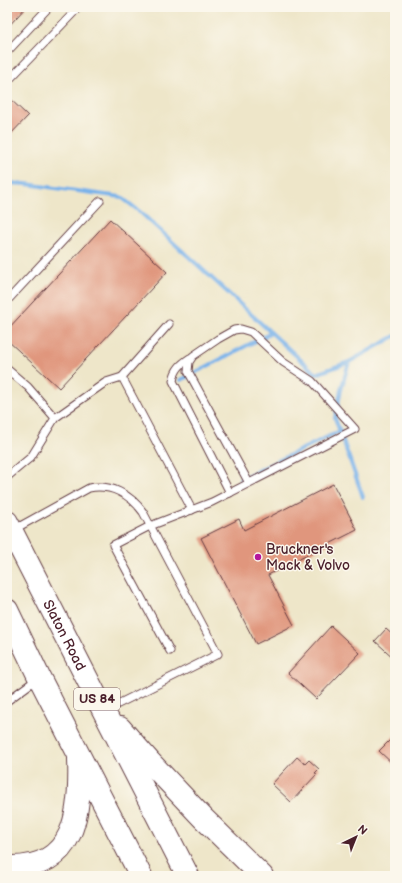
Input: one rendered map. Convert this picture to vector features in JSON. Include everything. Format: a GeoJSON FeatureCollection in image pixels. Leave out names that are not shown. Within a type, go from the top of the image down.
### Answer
{"type":"FeatureCollection","features":[{"type":"Feature","properties":{"kind":"highway","name":"Slaton Road"},"geometry":{"type":"LineString","coordinates":[[8,528],[188,876]]}},
{"type":"Feature","properties":{"kind":"highway","name":"US 84"},"geometry":{"type":"LineString","coordinates":[[7,610],[15,633],[141,876]]}},
{"type":"Feature","properties":{"kind":"highway"},"geometry":{"type":"LineString","coordinates":[[103,711],[127,734],[149,761],[198,812],[262,876]]}},
{"type":"Feature","properties":{"kind":"highway"},"geometry":{"type":"LineString","coordinates":[[7,867],[27,866],[40,863],[55,854],[64,844],[70,834],[77,814],[80,784],[78,752]]}},
{"type":"Feature","properties":{"kind":"lane"},"geometry":{"type":"LineString","coordinates":[[7,52],[49,7]]}},
{"type":"Feature","properties":{"kind":"lane"},"geometry":{"type":"LineString","coordinates":[[7,82],[79,7]]}},
{"type":"Feature","properties":{"kind":"lane"},"geometry":{"type":"LineString","coordinates":[[7,301],[100,201]]}},
{"type":"Feature","properties":{"kind":"lane"},"geometry":{"type":"LineString","coordinates":[[7,477],[31,457],[56,418],[106,382],[122,377],[169,324]]}},
{"type":"Feature","properties":{"kind":"lane"},"geometry":{"type":"LineString","coordinates":[[170,651],[113,546],[150,526],[192,510],[230,493],[354,429],[312,381],[283,362],[250,332],[241,329],[234,330],[181,364],[174,373],[173,381],[230,493]]}},
{"type":"Feature","properties":{"kind":"lane"},"geometry":{"type":"LineString","coordinates":[[194,356],[189,362],[188,371],[249,483]]}},
{"type":"Feature","properties":{"kind":"lane"},"geometry":{"type":"LineString","coordinates":[[7,369],[28,388],[56,418]]}},
{"type":"Feature","properties":{"kind":"lane"},"geometry":{"type":"LineString","coordinates":[[122,377],[192,510]]}},
{"type":"Feature","properties":{"kind":"lane"},"geometry":{"type":"LineString","coordinates":[[8,528],[89,488],[100,486],[120,491],[130,497],[143,512],[218,654],[103,711]]}},
{"type":"Feature","properties":{"kind":"lane"},"geometry":{"type":"LineString","coordinates":[[7,701],[39,677]]}},
{"type":"Feature","properties":{"kind":"building"},"geometry":{"type":"Polygon","coordinates":[[[7,7],[26,7],[7,28],[7,7]]]}},
{"type":"Feature","properties":{"kind":"building"},"geometry":{"type":"Polygon","coordinates":[[[7,96],[28,116],[7,138],[7,96]]]}},
{"type":"Feature","properties":{"kind":"building"},"geometry":{"type":"Polygon","coordinates":[[[110,219],[167,272],[59,388],[7,340],[7,330],[110,219]]]}},
{"type":"Feature","properties":{"kind":"building","name":"Bruckner's Mack & Volvo"},"geometry":{"type":"Polygon","coordinates":[[[333,484],[357,530],[268,575],[294,625],[256,644],[201,538],[239,519],[244,530],[333,484]]]}},
{"type":"Feature","properties":{"kind":"building"},"geometry":{"type":"Polygon","coordinates":[[[331,626],[360,653],[316,699],[288,673],[331,626]]]}},
{"type":"Feature","properties":{"kind":"building"},"geometry":{"type":"Polygon","coordinates":[[[386,629],[395,637],[395,659],[375,641],[386,629]]]}},
{"type":"Feature","properties":{"kind":"building"},"geometry":{"type":"Polygon","coordinates":[[[395,735],[395,766],[379,751],[395,735]]]}},
{"type":"Feature","properties":{"kind":"building"},"geometry":{"type":"Polygon","coordinates":[[[297,757],[305,764],[309,760],[319,769],[315,773],[317,774],[291,802],[272,784],[297,757]]]}},
{"type":"Feature","properties":{"kind":"waterway"},"geometry":{"type":"LineString","coordinates":[[7,183],[26,184],[121,197],[139,211],[316,374],[349,362],[395,336]]}},
{"type":"Feature","properties":{"kind":"waterway"},"geometry":{"type":"LineString","coordinates":[[181,380],[271,333]]}},
{"type":"Feature","properties":{"kind":"waterway"},"geometry":{"type":"LineString","coordinates":[[349,362],[335,418],[363,497]]}},
{"type":"Feature","properties":{"kind":"waterway"},"geometry":{"type":"LineString","coordinates":[[240,479],[340,431]]}},
{"type":"Feature","properties":{"kind":"place","name":"Bruckner's Mack & Volvo"},"geometry":{"type":"Point","coordinates":[258,557]}}]}
